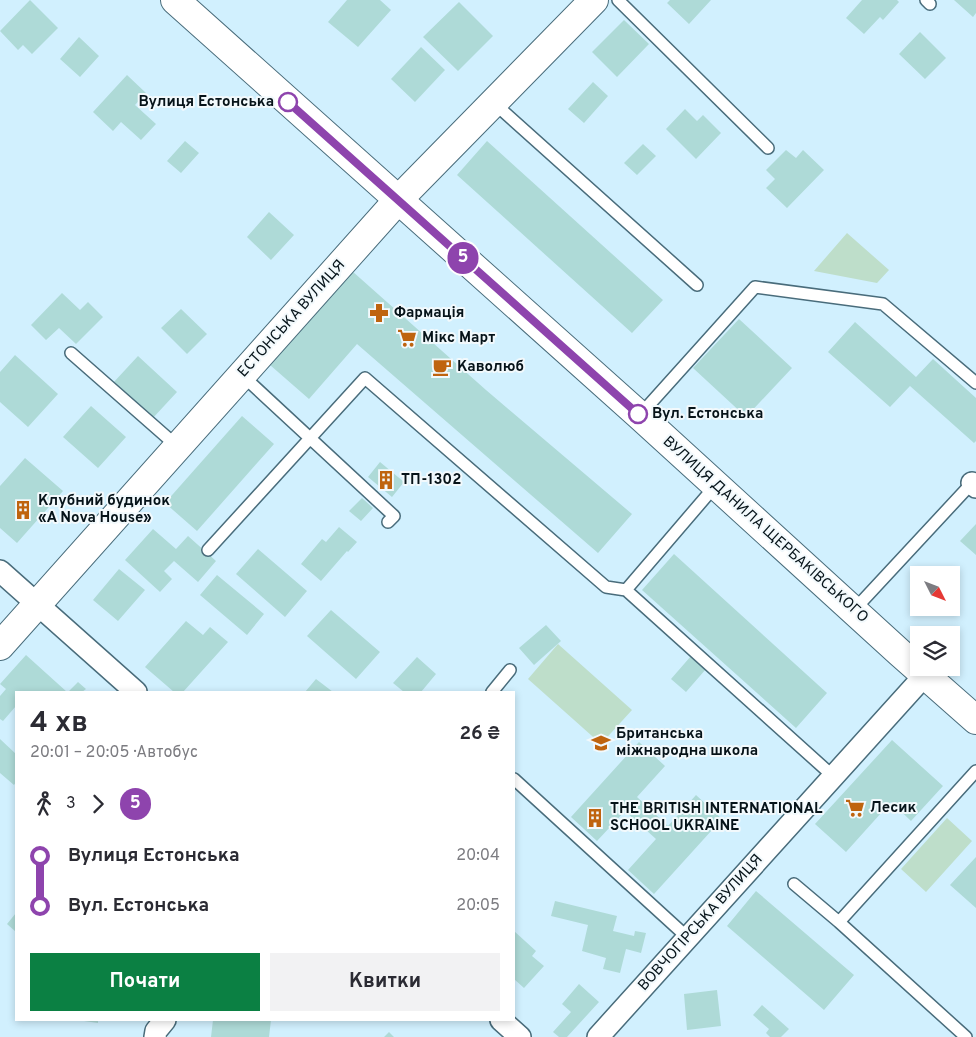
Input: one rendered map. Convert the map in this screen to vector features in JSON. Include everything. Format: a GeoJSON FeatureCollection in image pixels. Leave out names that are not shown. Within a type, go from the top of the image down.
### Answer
{"type":"FeatureCollection","features":[{"type":"Feature","properties":{"kind":"main road","name":"ВУЛИЦЯ ДАНИЛА ЩЕРБАКІВСЬКОГО"},"geometry":{"type":"LineString","coordinates":[[175,0],[639,415],[910,661]]}},
{"type":"Feature","properties":{"kind":"main road","name":"ЕСТОНСЬКА ВУЛИЦЯ"},"geometry":{"type":"LineString","coordinates":[[0,646],[398,200],[594,0]]}},
{"type":"Feature","properties":{"kind":"main road","name":"ВУЛИЦЯ ДАНИЛА ЩЕРБАКІВСЬКОГО"},"geometry":{"type":"LineString","coordinates":[[926,676],[976,720]]}},
{"type":"Feature","properties":{"kind":"street"},"geometry":{"type":"LineString","coordinates":[[0,571],[135,691]]}},
{"type":"Feature","properties":{"kind":"street","name":"ВОВЧОГІРСЬКА ВУЛИЦЯ"},"geometry":{"type":"LineString","coordinates":[[598,1037],[924,676]]}},
{"type":"Feature","properties":{"kind":"street"},"geometry":{"type":"LineString","coordinates":[[155,1037],[156,1031],[164,1021]]}},
{"type":"Feature","properties":{"kind":"street"},"geometry":{"type":"LineString","coordinates":[[502,1021],[520,1037]]}},
{"type":"Feature","properties":{"kind":"lane"},"geometry":{"type":"LineString","coordinates":[[618,0],[768,148]]}},
{"type":"Feature","properties":{"kind":"lane"},"geometry":{"type":"LineString","coordinates":[[494,103],[697,285]]}},
{"type":"Feature","properties":{"kind":"lane"},"geometry":{"type":"LineString","coordinates":[[639,415],[755,287],[883,304],[976,383]]}},
{"type":"Feature","properties":{"kind":"lane"},"geometry":{"type":"LineString","coordinates":[[71,353],[178,447]]}},
{"type":"Feature","properties":{"kind":"lane"},"geometry":{"type":"LineString","coordinates":[[242,376],[394,516],[388,522]]}},
{"type":"Feature","properties":{"kind":"lane"},"geometry":{"type":"LineString","coordinates":[[208,550],[365,378],[606,587],[626,590],[834,777]]}},
{"type":"Feature","properties":{"kind":"lane"},"geometry":{"type":"LineString","coordinates":[[626,590],[716,485]]}},
{"type":"Feature","properties":{"kind":"lane"},"geometry":{"type":"LineString","coordinates":[[854,610],[974,485]]}},
{"type":"Feature","properties":{"kind":"lane"},"geometry":{"type":"LineString","coordinates":[[493,691],[510,670]]}},
{"type":"Feature","properties":{"kind":"lane"},"geometry":{"type":"LineString","coordinates":[[839,922],[976,771]]}},
{"type":"Feature","properties":{"kind":"lane"},"geometry":{"type":"LineString","coordinates":[[515,780],[687,937]]}},
{"type":"Feature","properties":{"kind":"lane"},"geometry":{"type":"LineString","coordinates":[[794,884],[839,922],[966,1037]]}},
{"type":"Feature","properties":{"kind":"green space"},"geometry":{"type":"Polygon","coordinates":[[[847,233],[889,270],[877,283],[814,271],[847,233]]]}},
{"type":"Feature","properties":{"kind":"green space"},"geometry":{"type":"Polygon","coordinates":[[[558,644],[632,710],[601,744],[528,679],[558,644]]]}},
{"type":"Feature","properties":{"kind":"green space"},"geometry":{"type":"Polygon","coordinates":[[[947,818],[972,841],[926,892],[901,869],[947,818]]]}},
{"type":"Feature","properties":{"kind":"building"},"geometry":{"type":"Polygon","coordinates":[[[30,0],[58,28],[32,54],[23,45],[18,50],[0,31],[30,0]]]}},
{"type":"Feature","properties":{"kind":"building"},"geometry":{"type":"Polygon","coordinates":[[[347,0],[380,0],[391,10],[358,47],[328,22],[347,0]]]}},
{"type":"Feature","properties":{"kind":"building"},"geometry":{"type":"Polygon","coordinates":[[[670,0],[711,0],[689,24],[667,3],[670,0]]]}},
{"type":"Feature","properties":{"kind":"building"},"geometry":{"type":"Polygon","coordinates":[[[862,0],[897,0],[899,2],[883,20],[880,17],[864,34],[846,18],[862,0]]]}},
{"type":"Feature","properties":{"kind":"building"},"geometry":{"type":"Polygon","coordinates":[[[954,0],[976,0],[976,13],[973,17],[954,0]]]}},
{"type":"Feature","properties":{"kind":"building"},"geometry":{"type":"Polygon","coordinates":[[[459,2],[493,36],[458,71],[423,37],[459,2]]]}},
{"type":"Feature","properties":{"kind":"building"},"geometry":{"type":"Polygon","coordinates":[[[624,20],[649,44],[617,77],[592,52],[624,20]]]}},
{"type":"Feature","properties":{"kind":"building"},"geometry":{"type":"Polygon","coordinates":[[[920,32],[946,58],[925,79],[899,54],[920,32]]]}},
{"type":"Feature","properties":{"kind":"building"},"geometry":{"type":"Polygon","coordinates":[[[79,37],[99,56],[80,77],[60,59],[79,37]]]}},
{"type":"Feature","properties":{"kind":"building"},"geometry":{"type":"Polygon","coordinates":[[[421,47],[445,70],[415,102],[391,79],[421,47]]]}},
{"type":"Feature","properties":{"kind":"building"},"geometry":{"type":"Polygon","coordinates":[[[127,75],[146,93],[135,105],[156,124],[141,140],[121,122],[113,131],[93,112],[127,75]]]}},
{"type":"Feature","properties":{"kind":"building"},"geometry":{"type":"Polygon","coordinates":[[[593,82],[608,96],[584,123],[568,109],[593,82]]]}},
{"type":"Feature","properties":{"kind":"building"},"geometry":{"type":"Polygon","coordinates":[[[685,109],[697,121],[703,115],[721,133],[696,159],[666,129],[685,109]]]}},
{"type":"Feature","properties":{"kind":"building"},"geometry":{"type":"Polygon","coordinates":[[[185,141],[199,153],[181,173],[167,161],[185,141]]]}},
{"type":"Feature","properties":{"kind":"building"},"geometry":{"type":"Polygon","coordinates":[[[487,141],[663,300],[632,333],[457,175],[487,141]]]}},
{"type":"Feature","properties":{"kind":"building"},"geometry":{"type":"Polygon","coordinates":[[[643,144],[656,156],[637,175],[624,163],[643,144]]]}},
{"type":"Feature","properties":{"kind":"building"},"geometry":{"type":"Polygon","coordinates":[[[786,150],[796,158],[803,150],[824,170],[787,208],[766,188],[775,179],[766,170],[786,150]]]}},
{"type":"Feature","properties":{"kind":"building"},"geometry":{"type":"Polygon","coordinates":[[[269,212],[294,235],[271,260],[247,237],[269,212]]]}},
{"type":"Feature","properties":{"kind":"building"},"geometry":{"type":"Polygon","coordinates":[[[352,271],[486,390],[632,514],[598,553],[357,344],[309,399],[270,365],[352,271]]]}},
{"type":"Feature","properties":{"kind":"building"},"geometry":{"type":"Polygon","coordinates":[[[62,293],[80,310],[88,302],[103,317],[76,344],[59,328],[46,340],[31,325],[62,293]]]}},
{"type":"Feature","properties":{"kind":"building"},"geometry":{"type":"Polygon","coordinates":[[[181,309],[207,334],[187,354],[161,328],[181,309]]]}},
{"type":"Feature","properties":{"kind":"building"},"geometry":{"type":"Polygon","coordinates":[[[739,319],[792,368],[746,417],[693,368],[739,319]]]}},
{"type":"Feature","properties":{"kind":"building"},"geometry":{"type":"Polygon","coordinates":[[[855,322],[916,377],[933,359],[976,398],[976,441],[974,443],[910,386],[890,407],[828,352],[855,322]]]}},
{"type":"Feature","properties":{"kind":"building"},"geometry":{"type":"Polygon","coordinates":[[[15,355],[58,394],[28,427],[0,402],[0,372],[15,355]]]}},
{"type":"Feature","properties":{"kind":"building"},"geometry":{"type":"Polygon","coordinates":[[[138,356],[177,392],[152,419],[113,383],[138,356]]]}},
{"type":"Feature","properties":{"kind":"building"},"geometry":{"type":"Polygon","coordinates":[[[91,406],[126,437],[98,468],[63,437],[91,406]]]}},
{"type":"Feature","properties":{"kind":"building"},"geometry":{"type":"Polygon","coordinates":[[[242,416],[274,444],[197,531],[165,503],[242,416]]]}},
{"type":"Feature","properties":{"kind":"building","name":"Клубний будинок «A Nova House»"},"geometry":{"type":"Polygon","coordinates":[[[25,458],[63,491],[17,543],[0,528],[0,486],[25,458]]]}},
{"type":"Feature","properties":{"kind":"building","name":"ТП-1302"},"geometry":{"type":"Polygon","coordinates":[[[380,462],[404,482],[392,497],[368,477],[380,462]]]}},
{"type":"Feature","properties":{"kind":"building"},"geometry":{"type":"Polygon","coordinates":[[[362,498],[373,508],[361,521],[349,511],[362,498]]]}},
{"type":"Feature","properties":{"kind":"building"},"geometry":{"type":"Polygon","coordinates":[[[976,524],[976,555],[960,541],[976,524]]]}},
{"type":"Feature","properties":{"kind":"building"},"geometry":{"type":"Polygon","coordinates":[[[339,527],[357,542],[321,581],[301,564],[322,539],[326,542],[339,527]]]}},
{"type":"Feature","properties":{"kind":"building"},"geometry":{"type":"Polygon","coordinates":[[[153,529],[176,549],[188,536],[216,561],[198,582],[174,561],[164,571],[172,579],[160,592],[125,560],[153,529]]]}},
{"type":"Feature","properties":{"kind":"building"},"geometry":{"type":"Polygon","coordinates":[[[258,549],[307,591],[285,617],[236,574],[258,549]]]}},
{"type":"Feature","properties":{"kind":"building"},"geometry":{"type":"Polygon","coordinates":[[[674,554],[827,693],[796,728],[642,590],[674,554]]]}},
{"type":"Feature","properties":{"kind":"building"},"geometry":{"type":"Polygon","coordinates":[[[119,569],[145,590],[118,621],[93,600],[119,569]]]}},
{"type":"Feature","properties":{"kind":"building"},"geometry":{"type":"Polygon","coordinates":[[[217,575],[264,614],[247,635],[200,595],[217,575]]]}},
{"type":"Feature","properties":{"kind":"building"},"geometry":{"type":"Polygon","coordinates":[[[331,610],[380,652],[356,679],[307,636],[331,610]]]}},
{"type":"Feature","properties":{"kind":"building"},"geometry":{"type":"Polygon","coordinates":[[[186,621],[203,635],[210,627],[228,642],[184,691],[173,691],[145,667],[186,621]]]}},
{"type":"Feature","properties":{"kind":"building"},"geometry":{"type":"Polygon","coordinates":[[[546,625],[561,641],[534,665],[519,648],[546,625]]]}},
{"type":"Feature","properties":{"kind":"building"},"geometry":{"type":"Polygon","coordinates":[[[26,655],[66,691],[15,691],[15,707],[3,721],[0,719],[0,696],[6,689],[0,684],[26,655]]]}},
{"type":"Feature","properties":{"kind":"building"},"geometry":{"type":"Polygon","coordinates":[[[691,656],[706,669],[686,692],[671,679],[691,656]]]}},
{"type":"Feature","properties":{"kind":"building"},"geometry":{"type":"Polygon","coordinates":[[[417,657],[436,674],[422,691],[403,691],[393,683],[417,657]]]}},
{"type":"Feature","properties":{"kind":"building"},"geometry":{"type":"Polygon","coordinates":[[[316,679],[332,691],[306,691],[316,679]]]}},
{"type":"Feature","properties":{"kind":"building"},"geometry":{"type":"Polygon","coordinates":[[[78,682],[86,689],[83,691],[69,691],[78,682]]]}},
{"type":"Feature","properties":{"kind":"building"},"geometry":{"type":"Polygon","coordinates":[[[0,739],[15,753],[14,785],[0,773],[0,739]]]}},
{"type":"Feature","properties":{"kind":"building"},"geometry":{"type":"Polygon","coordinates":[[[892,740],[943,786],[911,821],[891,802],[846,852],[815,824],[892,740]]]}},
{"type":"Feature","properties":{"kind":"building","name":"THE BRITISH INTERNATIONAL SCHOOL UKRAINE"},"geometry":{"type":"Polygon","coordinates":[[[639,742],[665,766],[637,797],[668,826],[696,795],[722,819],[654,894],[628,870],[656,839],[625,811],[597,841],[571,817],[639,742]]]}},
{"type":"Feature","properties":{"kind":"building"},"geometry":{"type":"Polygon","coordinates":[[[976,857],[976,908],[950,885],[976,857]]]}},
{"type":"Feature","properties":{"kind":"building"},"geometry":{"type":"Polygon","coordinates":[[[756,891],[854,975],[824,1010],[727,926],[756,891]]]}},
{"type":"Feature","properties":{"kind":"building"},"geometry":{"type":"Polygon","coordinates":[[[555,901],[617,916],[613,931],[634,936],[635,931],[646,933],[641,953],[626,949],[620,973],[603,969],[606,958],[582,951],[588,925],[551,916],[555,901]]]}},
{"type":"Feature","properties":{"kind":"building"},"geometry":{"type":"Polygon","coordinates":[[[15,914],[15,931],[7,924],[15,914]]]}},
{"type":"Feature","properties":{"kind":"building"},"geometry":{"type":"Polygon","coordinates":[[[515,932],[536,951],[532,956],[544,966],[524,988],[515,980],[515,932]]]}},
{"type":"Feature","properties":{"kind":"building"},"geometry":{"type":"Polygon","coordinates":[[[579,984],[599,1002],[567,1037],[559,1037],[553,1032],[571,1012],[562,1004],[579,984]]]}},
{"type":"Feature","properties":{"kind":"building"},"geometry":{"type":"Polygon","coordinates":[[[717,990],[721,1026],[687,1030],[684,994],[717,990]]]}},
{"type":"Feature","properties":{"kind":"building"},"geometry":{"type":"Polygon","coordinates":[[[762,1005],[789,1029],[781,1037],[770,1037],[766,1033],[769,1029],[753,1015],[762,1005]]]}},
{"type":"Feature","properties":{"kind":"building"},"geometry":{"type":"Polygon","coordinates":[[[213,1021],[271,1021],[269,1037],[211,1037],[213,1021]]]}},
{"type":"Feature","properties":{"kind":"building"},"geometry":{"type":"Polygon","coordinates":[[[389,1032],[394,1037],[384,1037],[389,1032]]]}},
{"type":"Feature","properties":{"kind":"bus line","name":"5"},"geometry":{"type":"LineString","coordinates":[[288,102],[638,414]]}},
{"type":"Feature","properties":{"kind":"place","name":"Вулиця Естонська"},"geometry":{"type":"Point","coordinates":[288,102]}},
{"type":"Feature","properties":{"kind":"place","name":"Фармація"},"geometry":{"type":"Point","coordinates":[379,313]}},
{"type":"Feature","properties":{"kind":"place","name":"Мікс Март"},"geometry":{"type":"Point","coordinates":[407,338]}},
{"type":"Feature","properties":{"kind":"place","name":"Каволюб"},"geometry":{"type":"Point","coordinates":[442,367]}},
{"type":"Feature","properties":{"kind":"place","name":"Вул. Естонська"},"geometry":{"type":"Point","coordinates":[638,414]}},
{"type":"Feature","properties":{"kind":"place","name":"ТП-1302"},"geometry":{"type":"Point","coordinates":[386,480]}},
{"type":"Feature","properties":{"kind":"place","name":"Клубний будинок «A Nova House»"},"geometry":{"type":"Point","coordinates":[23,510]}},
{"type":"Feature","properties":{"kind":"place","name":"Британська міжнародна школа"},"geometry":{"type":"Point","coordinates":[601,743]}},
{"type":"Feature","properties":{"kind":"place","name":"Лесик"},"geometry":{"type":"Point","coordinates":[855,808]}},
{"type":"Feature","properties":{"kind":"place","name":"THE BRITISH INTERNATIONAL SCHOOL UKRAINE"},"geometry":{"type":"Point","coordinates":[595,818]}}]}
